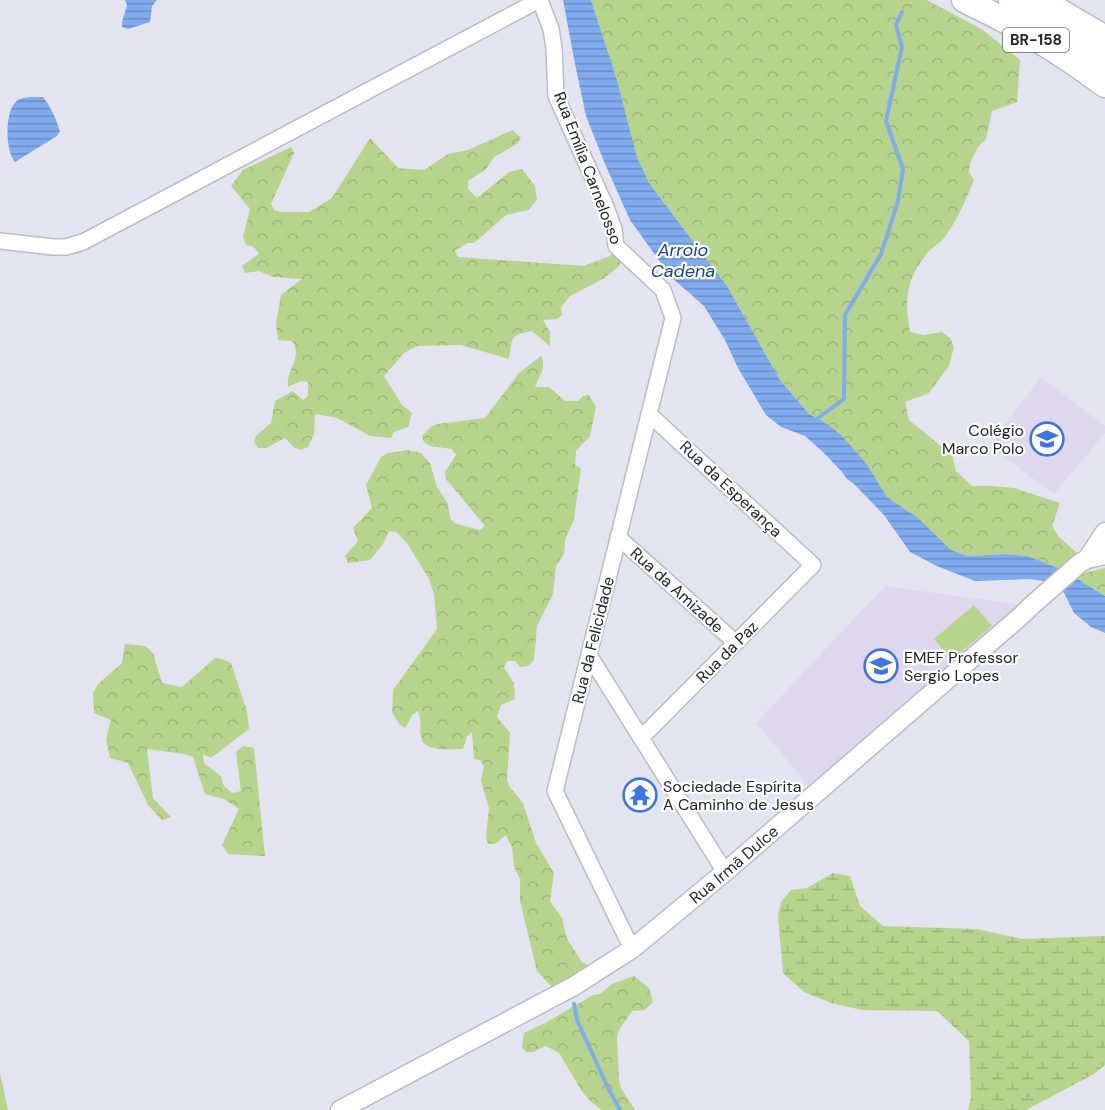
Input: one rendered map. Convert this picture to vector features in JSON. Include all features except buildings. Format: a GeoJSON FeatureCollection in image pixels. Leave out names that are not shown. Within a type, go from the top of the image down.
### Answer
{"type":"FeatureCollection","features":[{"type":"Feature","properties":{"kind":"highway","name":"BR-158"},"geometry":{"type":"LineString","coordinates":[[964,0],[1079,66],[1105,85]]}},
{"type":"Feature","properties":{"kind":"highway","name":"BR-158"},"geometry":{"type":"LineString","coordinates":[[1011,0],[1105,61]]}},
{"type":"Feature","properties":{"kind":"highway"},"geometry":{"type":"LineString","coordinates":[[1041,0],[1105,38]]}},
{"type":"Feature","properties":{"kind":"street"},"geometry":{"type":"LineString","coordinates":[[0,241],[53,247],[66,247],[83,242],[540,0]]}},
{"type":"Feature","properties":{"kind":"street","name":"Rua Emília Carnelosso"},"geometry":{"type":"LineString","coordinates":[[540,0],[551,29],[556,96],[606,207],[614,228],[616,246],[663,290],[673,318]]}},
{"type":"Feature","properties":{"kind":"street","name":"Rua da Felicidade"},"geometry":{"type":"LineString","coordinates":[[632,949],[555,791],[673,318]]}},
{"type":"Feature","properties":{"kind":"street","name":"Rua da Esperança"},"geometry":{"type":"LineString","coordinates":[[649,414],[813,565]]}},
{"type":"Feature","properties":{"kind":"street","name":"Rua Irmã Dulce"},"geometry":{"type":"LineString","coordinates":[[340,1110],[574,986],[632,949],[725,872],[1022,615],[1083,561],[1105,532]]}},
{"type":"Feature","properties":{"kind":"street","name":"Rua da Amizade"},"geometry":{"type":"LineString","coordinates":[[618,537],[736,643]]}},
{"type":"Feature","properties":{"kind":"street","name":"Rua Irmã Dulce"},"geometry":{"type":"LineString","coordinates":[[1083,561],[1105,555]]}},
{"type":"Feature","properties":{"kind":"street","name":"Rua da Paz"},"geometry":{"type":"LineString","coordinates":[[641,738],[813,565]]}},
{"type":"Feature","properties":{"kind":"street"},"geometry":{"type":"LineString","coordinates":[[589,655],[725,872]]}},
{"type":"Feature","properties":{"kind":"shaded area","name":"Colégio Marco Polo"},"geometry":{"type":"Polygon","coordinates":[[[1041,377],[1105,426],[1105,433],[1054,494],[989,446],[1041,377]]]}},
{"type":"Feature","properties":{"kind":"shaded area","name":"EMEF Professor Sergio Lopes"},"geometry":{"type":"Polygon","coordinates":[[[885,586],[1015,604],[1020,610],[809,786],[756,723],[885,586]]]}},
{"type":"Feature","properties":{"kind":"green space"},"geometry":{"type":"Polygon","coordinates":[[[591,0],[927,0],[983,30],[1020,60],[1017,102],[992,111],[986,139],[978,147],[970,163],[969,172],[974,180],[962,208],[945,236],[922,260],[912,279],[907,299],[910,332],[923,335],[942,332],[950,338],[954,347],[949,366],[929,393],[905,402],[909,420],[952,455],[956,471],[972,486],[1014,488],[1060,503],[1052,526],[1059,537],[1076,552],[1075,560],[1063,570],[1028,556],[1006,554],[968,556],[951,550],[918,519],[887,497],[866,463],[824,422],[809,414],[780,380],[727,286],[649,183],[637,157],[617,80],[591,0]]]}},
{"type":"Feature","properties":{"kind":"green space"},"geometry":{"type":"Polygon","coordinates":[[[513,130],[521,138],[517,144],[494,157],[486,169],[468,181],[468,189],[477,198],[509,172],[522,169],[535,186],[537,200],[528,210],[506,215],[474,243],[467,243],[455,251],[458,257],[584,266],[610,256],[614,251],[622,260],[618,267],[603,279],[570,296],[561,307],[562,314],[557,319],[543,320],[550,332],[550,346],[532,331],[513,338],[509,359],[461,345],[417,346],[404,353],[384,376],[402,405],[412,413],[408,427],[394,432],[391,438],[370,436],[337,418],[315,414],[314,434],[308,447],[301,450],[295,448],[285,438],[266,448],[258,448],[254,442],[256,436],[271,423],[275,401],[293,391],[303,400],[308,396],[308,382],[301,381],[288,387],[296,353],[295,347],[292,341],[278,340],[276,323],[281,295],[302,279],[273,277],[259,271],[245,273],[242,266],[259,254],[254,247],[246,245],[243,237],[250,209],[231,186],[243,170],[291,147],[294,153],[271,204],[274,210],[281,212],[309,212],[332,198],[370,138],[398,168],[424,170],[448,154],[468,150],[513,130]]]}},
{"type":"Feature","properties":{"kind":"green space"},"geometry":{"type":"Polygon","coordinates":[[[541,356],[543,368],[535,387],[549,387],[565,401],[578,401],[583,396],[589,395],[596,407],[590,436],[576,451],[575,465],[581,468],[574,519],[565,540],[564,554],[556,566],[553,594],[537,626],[534,660],[528,666],[520,667],[515,661],[507,661],[504,667],[514,684],[515,699],[501,705],[497,717],[510,733],[507,779],[509,786],[523,803],[536,843],[554,873],[550,901],[562,918],[567,939],[582,962],[590,966],[573,978],[552,987],[537,971],[520,901],[520,879],[514,867],[512,848],[506,835],[495,844],[488,844],[486,837],[489,808],[481,781],[484,766],[480,760],[474,759],[472,732],[467,736],[463,749],[434,748],[424,744],[422,740],[418,711],[412,715],[405,728],[399,724],[392,712],[393,690],[437,629],[434,594],[429,579],[407,543],[396,532],[389,531],[383,544],[370,560],[348,563],[345,556],[358,541],[353,528],[372,508],[366,485],[381,457],[388,453],[407,450],[421,453],[430,463],[437,487],[448,504],[450,518],[454,523],[480,530],[485,526],[446,479],[445,472],[456,455],[452,449],[430,446],[424,442],[422,436],[432,426],[438,424],[485,418],[519,373],[541,356]]]}},
{"type":"Feature","properties":{"kind":"green space"},"geometry":{"type":"Polygon","coordinates":[[[1105,568],[1105,596],[1072,576],[1105,568]]]}},
{"type":"Feature","properties":{"kind":"green space"},"geometry":{"type":"Polygon","coordinates":[[[974,605],[992,626],[952,660],[934,639],[974,605]]]}},
{"type":"Feature","properties":{"kind":"green space"},"geometry":{"type":"Polygon","coordinates":[[[125,644],[145,646],[153,653],[162,683],[182,687],[215,658],[231,663],[247,711],[249,729],[211,758],[203,754],[204,763],[221,776],[224,786],[232,793],[241,791],[236,752],[243,746],[254,748],[265,856],[228,854],[222,845],[239,809],[224,799],[205,794],[193,757],[147,749],[153,798],[171,817],[162,820],[148,805],[128,763],[110,758],[106,739],[111,720],[94,713],[93,693],[98,684],[122,663],[125,644]]]}},
{"type":"Feature","properties":{"kind":"green space"},"geometry":{"type":"Polygon","coordinates":[[[833,873],[850,876],[860,906],[883,926],[977,929],[1022,939],[1105,936],[1105,1065],[1094,1074],[1026,1110],[968,1110],[971,1097],[969,1041],[937,1011],[862,1010],[831,1003],[804,992],[783,973],[778,916],[781,902],[791,890],[807,888],[833,873]]]}},
{"type":"Feature","properties":{"kind":"green space"},"geometry":{"type":"Polygon","coordinates":[[[634,976],[649,988],[653,1002],[645,1010],[632,1011],[617,1037],[619,1081],[635,1110],[602,1110],[581,1090],[559,1053],[546,1046],[533,1052],[526,1052],[522,1047],[524,1033],[593,995],[600,994],[612,984],[634,976]]]}},
{"type":"Feature","properties":{"kind":"green space"},"geometry":{"type":"Polygon","coordinates":[[[0,1073],[8,1110],[0,1110],[0,1073]]]}},
{"type":"Feature","properties":{"kind":"water"},"geometry":{"type":"Polygon","coordinates":[[[125,0],[157,0],[152,6],[150,22],[128,29],[122,27],[127,5],[125,0]]]}},
{"type":"Feature","properties":{"kind":"water","name":"Arroio Cadena"},"geometry":{"type":"Polygon","coordinates":[[[563,0],[591,0],[617,80],[637,157],[649,183],[727,286],[780,380],[809,414],[841,435],[866,463],[887,497],[918,518],[951,550],[968,556],[1006,554],[1028,556],[1063,570],[1105,596],[1105,633],[1091,627],[1074,613],[1061,587],[1051,582],[1029,579],[975,581],[939,567],[910,552],[884,515],[823,452],[805,436],[781,427],[766,415],[704,306],[671,277],[630,220],[586,116],[563,0]]]}},
{"type":"Feature","properties":{"kind":"water"},"geometry":{"type":"Polygon","coordinates":[[[43,97],[60,131],[57,136],[15,162],[8,140],[8,121],[13,105],[25,98],[43,97]]]}},
{"type":"Feature","properties":{"kind":"waterway","name":"Arroio Cadena"},"geometry":{"type":"LineString","coordinates":[[814,421],[844,399],[845,315],[881,254],[898,201],[903,169],[886,121],[902,47],[896,25],[902,12]]}},
{"type":"Feature","properties":{"kind":"waterway"},"geometry":{"type":"LineString","coordinates":[[574,1004],[577,1020],[620,1110]]}},
{"type":"Feature","properties":{"kind":"place","name":"Colégio Marco Polo"},"geometry":{"type":"Point","coordinates":[1047,439]}},
{"type":"Feature","properties":{"kind":"place","name":"EMEF Professor Sergio Lopes"},"geometry":{"type":"Point","coordinates":[881,666]}},
{"type":"Feature","properties":{"kind":"place","name":"Sociedade Espírita A Caminho de Jesus"},"geometry":{"type":"Point","coordinates":[640,795]}}]}
